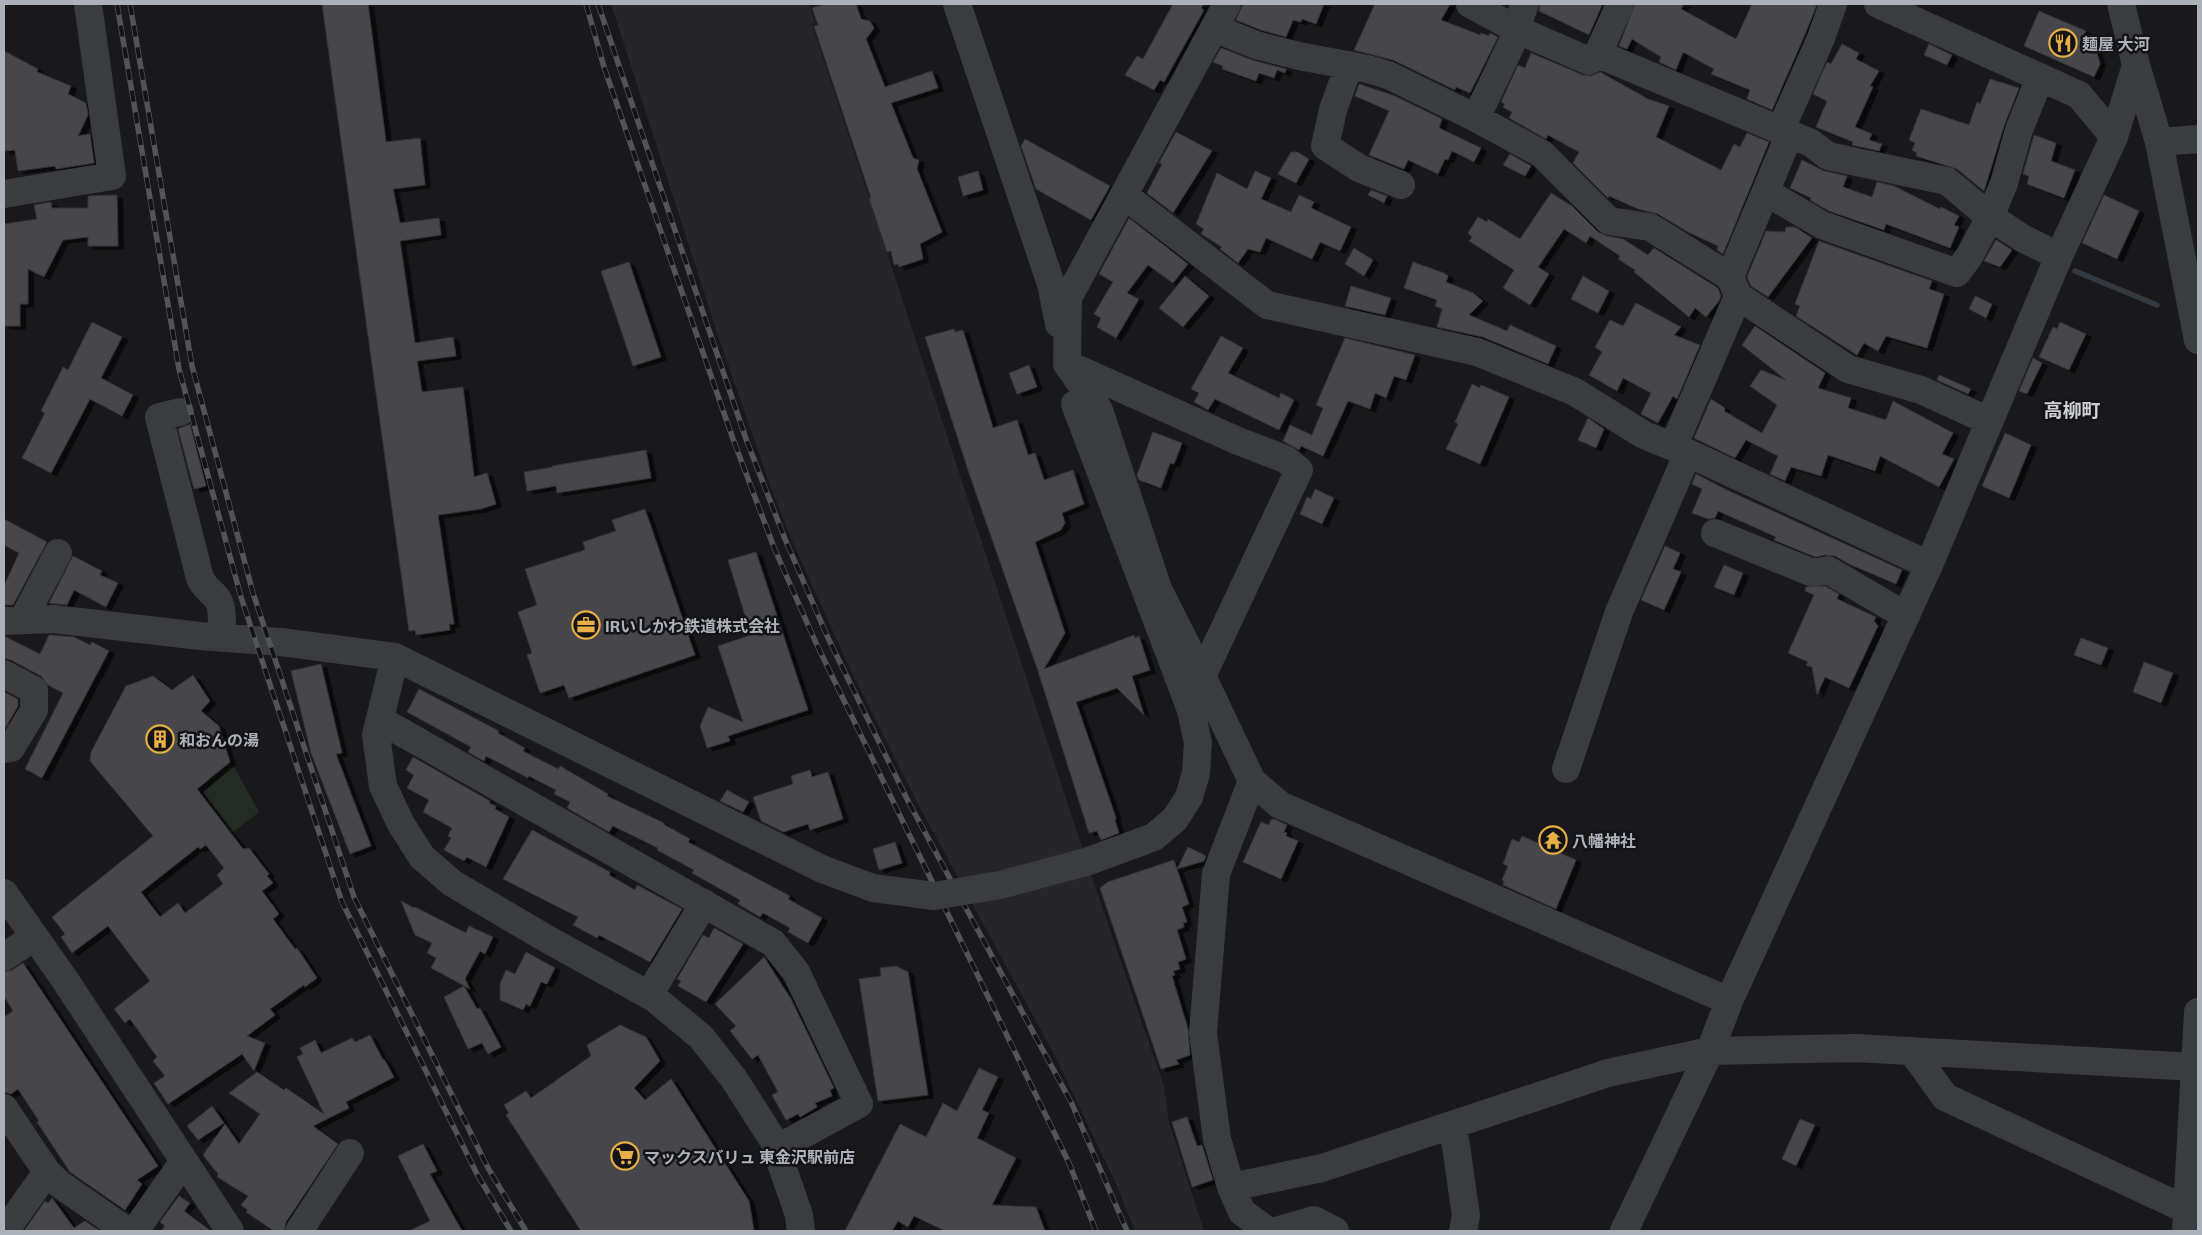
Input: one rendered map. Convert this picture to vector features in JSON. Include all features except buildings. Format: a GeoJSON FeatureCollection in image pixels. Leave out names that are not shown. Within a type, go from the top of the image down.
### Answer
{"type":"FeatureCollection","features":[{"type":"Feature","properties":{"kind":"street"},"geometry":{"type":"LineString","coordinates":[[4,194],[112,176],[88,4]]}},
{"type":"Feature","properties":{"kind":"street"},"geometry":{"type":"LineString","coordinates":[[13,620],[54,618],[222,638],[281,642],[395,657],[822,869],[872,888],[934,896],[1000,885],[1086,862],[1154,837],[1175,820],[1189,798],[1196,773],[1198,743],[1192,710],[1074,404],[1051,284],[958,4]]}},
{"type":"Feature","properties":{"kind":"street"},"geometry":{"type":"LineString","coordinates":[[1227,4],[1068,298],[1067,364],[1099,410],[1158,589],[1252,781],[1280,805],[1730,1001]]}},
{"type":"Feature","properties":{"kind":"street"},"geometry":{"type":"LineString","coordinates":[[1470,4],[1518,30],[1589,61],[1598,54],[1617,5]]}},
{"type":"Feature","properties":{"kind":"street"},"geometry":{"type":"LineString","coordinates":[[1476,118],[1518,30],[1519,20],[1525,4]]}},
{"type":"Feature","properties":{"kind":"street"},"geometry":{"type":"LineString","coordinates":[[1566,769],[1619,612],[1680,450],[1784,133],[1833,4]]}},
{"type":"Feature","properties":{"kind":"street"},"geometry":{"type":"LineString","coordinates":[[1878,4],[2079,95],[2114,137]]}},
{"type":"Feature","properties":{"kind":"street"},"geometry":{"type":"LineString","coordinates":[[2121,4],[2136,65],[2159,142],[2198,340]]}},
{"type":"Feature","properties":{"kind":"street"},"geometry":{"type":"LineString","coordinates":[[1214,28],[1256,45],[1388,75],[1476,118],[1542,154],[1609,221],[1650,227],[1848,369],[1921,390],[1989,421]]}},
{"type":"Feature","properties":{"kind":"street"},"geometry":{"type":"LineString","coordinates":[[1598,54],[1811,144],[1828,156],[1947,181],[1990,218],[2024,239],[2059,256]]}},
{"type":"Feature","properties":{"kind":"street"},"geometry":{"type":"LineString","coordinates":[[1349,65],[1334,110],[1325,146],[1360,168],[1400,185]]}},
{"type":"Feature","properties":{"kind":"street"},"geometry":{"type":"LineString","coordinates":[[1624,1231],[1710,1050],[1730,1001],[1929,565],[2059,256],[2114,137],[2136,65]]}},
{"type":"Feature","properties":{"kind":"street"},"geometry":{"type":"LineString","coordinates":[[1766,192],[1822,225],[1956,273],[1970,255],[1990,218],[2004,183],[2019,130],[2040,77]]}},
{"type":"Feature","properties":{"kind":"street"},"geometry":{"type":"LineString","coordinates":[[2159,142],[2198,139]]}},
{"type":"Feature","properties":{"kind":"street"},"geometry":{"type":"LineString","coordinates":[[1124,196],[1267,305],[1477,352],[1575,392],[1644,435],[1929,565]]}},
{"type":"Feature","properties":{"kind":"street"},"geometry":{"type":"LineString","coordinates":[[1067,364],[1238,441],[1285,459],[1299,470],[1202,676]]}},
{"type":"Feature","properties":{"kind":"street"},"geometry":{"type":"LineString","coordinates":[[180,412],[159,417],[200,578],[203,585],[218,599],[220,606],[222,638]]}},
{"type":"Feature","properties":{"kind":"street"},"geometry":{"type":"LineString","coordinates":[[1715,533],[1813,573],[1828,570],[1906,616]]}},
{"type":"Feature","properties":{"kind":"street"},"geometry":{"type":"LineString","coordinates":[[13,620],[58,553]]}},
{"type":"Feature","properties":{"kind":"street"},"geometry":{"type":"LineString","coordinates":[[395,657],[376,735],[383,786],[401,824],[422,858],[452,883],[547,939],[649,995],[701,1037],[734,1079],[773,1140],[799,1215],[801,1231]]}},
{"type":"Feature","properties":{"kind":"street"},"geometry":{"type":"LineString","coordinates":[[4,674],[34,690],[34,710],[11,748],[4,749]]}},
{"type":"Feature","properties":{"kind":"street"},"geometry":{"type":"LineString","coordinates":[[380,720],[773,942],[796,972],[859,1104],[776,1150]]}},
{"type":"Feature","properties":{"kind":"street"},"geometry":{"type":"LineString","coordinates":[[1252,781],[1216,874],[1203,1033],[1217,1139],[1230,1187],[1242,1212],[1268,1231]]}},
{"type":"Feature","properties":{"kind":"street"},"geometry":{"type":"LineString","coordinates":[[4,892],[230,1231]]}},
{"type":"Feature","properties":{"kind":"street"},"geometry":{"type":"LineString","coordinates":[[649,995],[704,903]]}},
{"type":"Feature","properties":{"kind":"street"},"geometry":{"type":"LineString","coordinates":[[4,957],[34,937]]}},
{"type":"Feature","properties":{"kind":"street"},"geometry":{"type":"LineString","coordinates":[[1912,1051],[1945,1097],[2190,1218],[2198,1012]]}},
{"type":"Feature","properties":{"kind":"street"},"geometry":{"type":"LineString","coordinates":[[1230,1187],[1322,1168],[1608,1073],[1710,1050],[1856,1048],[2195,1067]]}},
{"type":"Feature","properties":{"kind":"street"},"geometry":{"type":"LineString","coordinates":[[4,1108],[47,1172],[58,1183],[127,1231]]}},
{"type":"Feature","properties":{"kind":"street"},"geometry":{"type":"LineString","coordinates":[[1453,1125],[1466,1216],[1463,1231]]}},
{"type":"Feature","properties":{"kind":"street"},"geometry":{"type":"LineString","coordinates":[[299,1231],[350,1153]]}},
{"type":"Feature","properties":{"kind":"street"},"geometry":{"type":"LineString","coordinates":[[135,1231],[184,1162]]}},
{"type":"Feature","properties":{"kind":"street"},"geometry":{"type":"LineString","coordinates":[[5,1231],[47,1172]]}},
{"type":"Feature","properties":{"kind":"street"},"geometry":{"type":"LineString","coordinates":[[1276,1231],[1314,1220],[1335,1231]]}},
{"type":"Feature","properties":{"kind":"shaded area"},"geometry":{"type":"Polygon","coordinates":[[[611,4],[809,4],[815,23],[812,24],[1090,872],[1164,1086],[1169,1122],[1204,1231],[1135,1231],[1117,1186],[1055,1056],[919,806],[850,669],[793,543],[771,488],[717,333],[611,4]]]}},
{"type":"Feature","properties":{"kind":"shaded area"},"geometry":{"type":"Polygon","coordinates":[[[233,765],[259,812],[232,833],[203,792],[233,765]]]}},
{"type":"Feature","properties":{"kind":"waterway"},"geometry":{"type":"LineString","coordinates":[[2075,271],[2157,305]]}},
{"type":"Feature","properties":{"kind":"railway"},"geometry":{"type":"LineString","coordinates":[[117,4],[179,369],[241,597],[342,902],[477,1174],[511,1231]]}},
{"type":"Feature","properties":{"kind":"railway"},"geometry":{"type":"LineString","coordinates":[[130,4],[192,366],[253,593],[354,897],[488,1168],[526,1231]]}},
{"type":"Feature","properties":{"kind":"railway"},"geometry":{"type":"LineString","coordinates":[[586,4],[604,67],[677,278],[733,439],[775,550],[816,643],[1069,1163],[1096,1231]]}},
{"type":"Feature","properties":{"kind":"railway"},"geometry":{"type":"LineString","coordinates":[[598,4],[746,439],[785,539],[828,638],[908,801],[1072,1104],[1127,1231]]}},
{"type":"Feature","properties":{"kind":"place","name":"麺屋 大河"},"geometry":{"type":"Point","coordinates":[2063,43]}},
{"type":"Feature","properties":{"kind":"place","name":"IRいしかわ鉄道株式会社"},"geometry":{"type":"Point","coordinates":[586,625]}},
{"type":"Feature","properties":{"kind":"place","name":"和おんの湯"},"geometry":{"type":"Point","coordinates":[160,739]}},
{"type":"Feature","properties":{"kind":"place","name":"八幡神社"},"geometry":{"type":"Point","coordinates":[1553,840]}},
{"type":"Feature","properties":{"kind":"place","name":"マックスバリュ 東金沢駅前店"},"geometry":{"type":"Point","coordinates":[625,1156]}},
{"type":"Feature","properties":{"kind":"district","name":"高柳町"},"geometry":{"type":"Point","coordinates":[2072,409]}}]}
